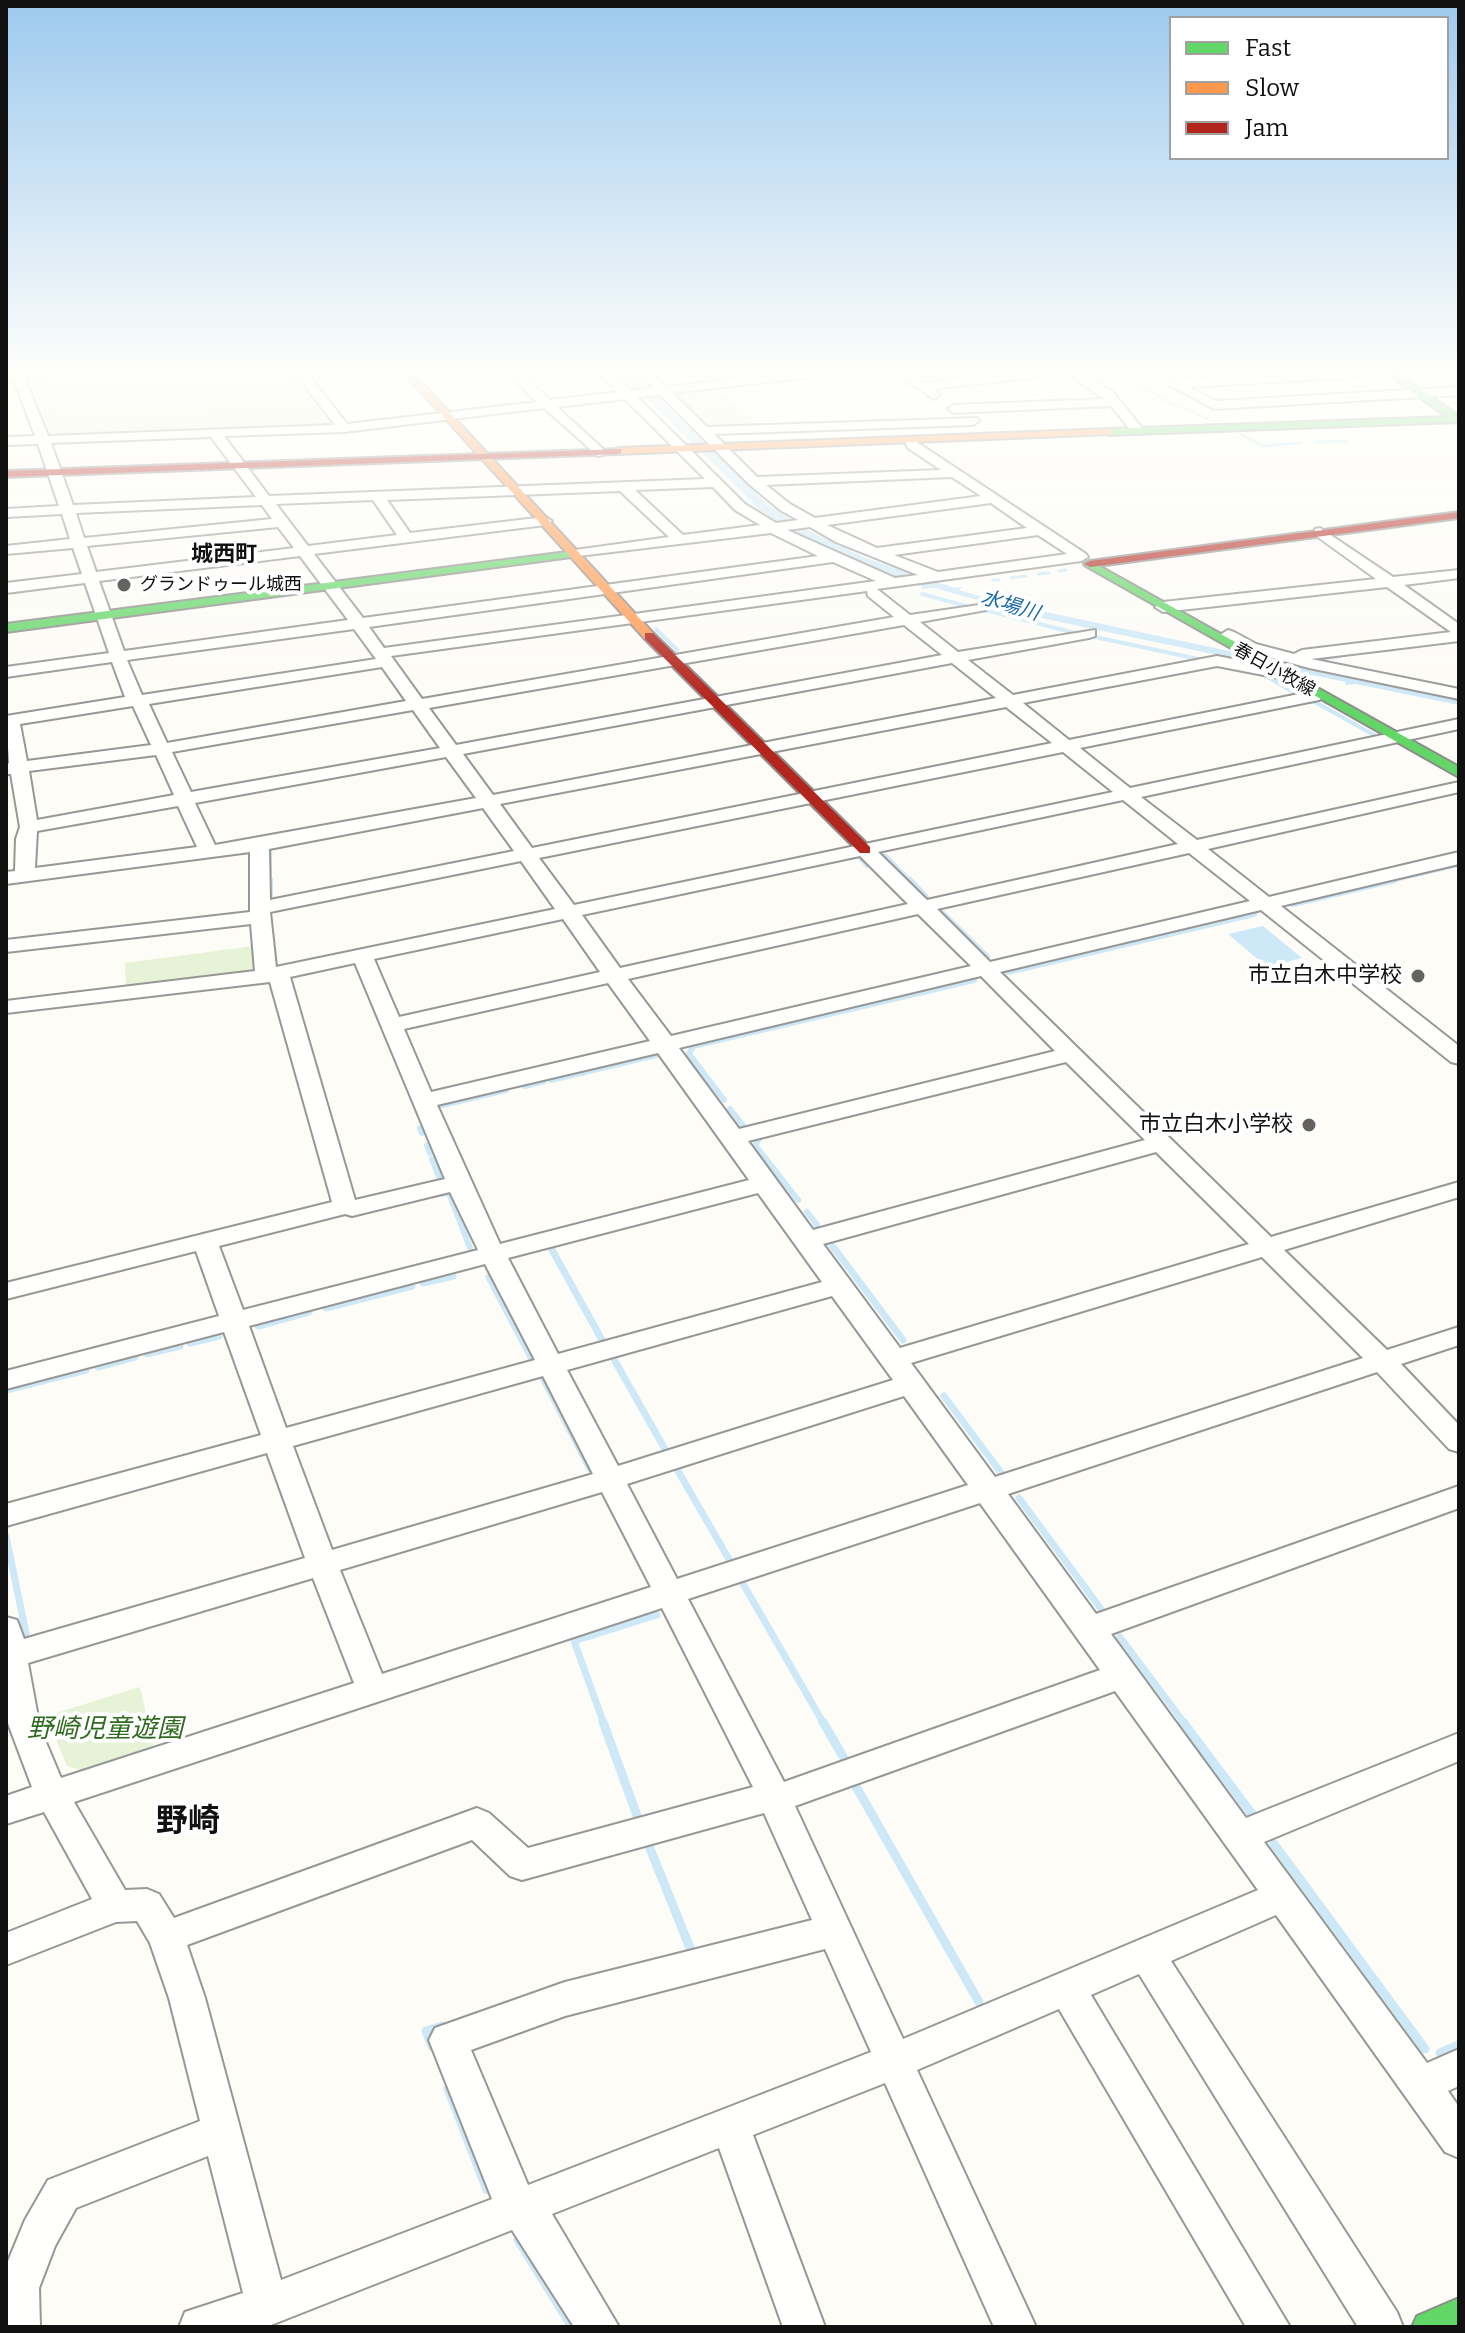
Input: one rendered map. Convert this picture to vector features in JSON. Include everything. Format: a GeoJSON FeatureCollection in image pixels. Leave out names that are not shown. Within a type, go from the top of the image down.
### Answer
{"type":"FeatureCollection","features":[{"type":"Feature","properties":{"kind":"street"},"geometry":{"type":"LineString","coordinates":[[57,482],[131,694],[161,749],[208,850]]}},
{"type":"Feature","properties":{"kind":"street"},"geometry":{"type":"LineString","coordinates":[[252,482],[527,854],[1459,2139]]}},
{"type":"Feature","properties":{"kind":"street"},"geometry":{"type":"LineString","coordinates":[[510,482],[605,590],[984,970],[1382,1361],[1459,1442]]}},
{"type":"Feature","properties":{"kind":"street"},"geometry":{"type":"LineString","coordinates":[[755,482],[809,523],[873,553],[934,578],[952,582],[1459,515]]}},
{"type":"Feature","properties":{"kind":"street"},"geometry":{"type":"LineString","coordinates":[[852,482],[888,513]]}},
{"type":"Feature","properties":{"kind":"street"},"geometry":{"type":"LineString","coordinates":[[969,482],[1081,557],[383,658],[8,721],[12,769],[29,827],[16,876],[259,845],[1217,661],[1459,711]]}},
{"type":"Feature","properties":{"kind":"street"},"geometry":{"type":"LineString","coordinates":[[6,513],[716,483],[740,507],[774,528],[833,558],[907,588],[637,622]]}},
{"type":"Feature","properties":{"kind":"street"},"geometry":{"type":"LineString","coordinates":[[624,487],[680,540]]}},
{"type":"Feature","properties":{"kind":"street"},"geometry":{"type":"LineString","coordinates":[[377,496],[406,538]]}},
{"type":"Feature","properties":{"kind":"street"},"geometry":{"type":"LineString","coordinates":[[6,628],[993,499]]}},
{"type":"Feature","properties":{"kind":"street"},"geometry":{"type":"LineString","coordinates":[[6,588],[545,521]]}},
{"type":"Feature","properties":{"kind":"street"},"geometry":{"type":"LineString","coordinates":[[6,550],[283,522]]}},
{"type":"Feature","properties":{"kind":"street"},"geometry":{"type":"LineString","coordinates":[[873,553],[1041,530]]}},
{"type":"Feature","properties":{"kind":"street"},"geometry":{"type":"LineString","coordinates":[[1320,532],[1459,634]]}},
{"type":"Feature","properties":{"kind":"street"},"geometry":{"type":"LineString","coordinates":[[6,672],[833,558]]}},
{"type":"Feature","properties":{"kind":"street","name":"春日小牧線"},"geometry":{"type":"LineString","coordinates":[[1090,564],[1170,606],[1233,647],[1459,773]]}},
{"type":"Feature","properties":{"kind":"street"},"geometry":{"type":"LineString","coordinates":[[1170,606],[1459,574]]}},
{"type":"Feature","properties":{"kind":"street"},"geometry":{"type":"LineString","coordinates":[[873,593],[1459,1057]]}},
{"type":"Feature","properties":{"kind":"street"},"geometry":{"type":"LineString","coordinates":[[1170,606],[1250,647],[1320,666],[1459,694]]}},
{"type":"Feature","properties":{"kind":"street"},"geometry":{"type":"LineString","coordinates":[[12,769],[161,749],[981,607]]}},
{"type":"Feature","properties":{"kind":"street"},"geometry":{"type":"LineString","coordinates":[[29,827],[1089,633]]}},
{"type":"Feature","properties":{"kind":"street"},"geometry":{"type":"LineString","coordinates":[[1291,656],[1459,634]]}},
{"type":"Feature","properties":{"kind":"street"},"geometry":{"type":"LineString","coordinates":[[6,946],[260,912],[527,854],[1319,695]]}},
{"type":"Feature","properties":{"kind":"street"},"geometry":{"type":"LineString","coordinates":[[6,1007],[272,975],[1459,724]]}},
{"type":"Feature","properties":{"kind":"street"},"geometry":{"type":"LineString","coordinates":[[392,1025],[1459,787]]}},
{"type":"Feature","properties":{"kind":"street"},"geometry":{"type":"LineString","coordinates":[[259,845],[260,912],[272,975],[345,1206]]}},
{"type":"Feature","properties":{"kind":"street"},"geometry":{"type":"LineString","coordinates":[[423,1101],[1459,858]]}},
{"type":"Feature","properties":{"kind":"street"},"geometry":{"type":"LineString","coordinates":[[362,956],[457,1183],[672,1594],[774,1798],[1015,2327]]}},
{"type":"Feature","properties":{"kind":"street"},"geometry":{"type":"LineString","coordinates":[[733,1138],[1070,1054]]}},
{"type":"Feature","properties":{"kind":"street"},"geometry":{"type":"LineString","coordinates":[[807,1240],[1161,1143]]}},
{"type":"Feature","properties":{"kind":"street"},"geometry":{"type":"LineString","coordinates":[[6,1291],[345,1206],[352,1208],[457,1183]]}},
{"type":"Feature","properties":{"kind":"street"},"geometry":{"type":"LineString","coordinates":[[6,1380],[766,1183]]}},
{"type":"Feature","properties":{"kind":"street"},"geometry":{"type":"LineString","coordinates":[[893,1359],[1459,1189]]}},
{"type":"Feature","properties":{"kind":"street"},"geometry":{"type":"LineString","coordinates":[[205,1242],[322,1564],[373,1690]]}},
{"type":"Feature","properties":{"kind":"street"},"geometry":{"type":"LineString","coordinates":[[6,1515],[840,1285]]}},
{"type":"Feature","properties":{"kind":"street"},"geometry":{"type":"LineString","coordinates":[[6,1810],[1459,1336]]}},
{"type":"Feature","properties":{"kind":"street"},"geometry":{"type":"LineString","coordinates":[[115,1906],[51,1793],[24,1728],[8,1647],[322,1564],[611,1479],[912,1384]]}},
{"type":"Feature","properties":{"kind":"street"},"geometry":{"type":"LineString","coordinates":[[1089,1629],[1459,1497]]}},
{"type":"Feature","properties":{"kind":"street"},"geometry":{"type":"LineString","coordinates":[[166,1937],[477,1823],[522,1865],[774,1798],[1123,1675]]}},
{"type":"Feature","properties":{"kind":"street"},"geometry":{"type":"LineString","coordinates":[[1240,1836],[1459,1747]]}},
{"type":"Feature","properties":{"kind":"street"},"geometry":{"type":"LineString","coordinates":[[200,2327],[267,2306],[895,2061],[1283,1896]]}},
{"type":"Feature","properties":{"kind":"street"},"geometry":{"type":"LineString","coordinates":[[6,1949],[115,1906],[147,1905],[166,1937],[187,1998],[267,2306]]}},
{"type":"Feature","properties":{"kind":"street"},"geometry":{"type":"LineString","coordinates":[[598,2327],[535,2225],[519,2208],[506,2185],[448,2040],[565,1999],[833,1931]]}},
{"type":"Feature","properties":{"kind":"street"},"geometry":{"type":"LineString","coordinates":[[1147,1955],[1382,2327]]}},
{"type":"Feature","properties":{"kind":"street"},"geometry":{"type":"LineString","coordinates":[[1067,1988],[1269,2327]]}},
{"type":"Feature","properties":{"kind":"street"},"geometry":{"type":"LineString","coordinates":[[1420,2085],[1459,2067]]}},
{"type":"Feature","properties":{"kind":"street"},"geometry":{"type":"LineString","coordinates":[[730,2126],[804,2327]]}},
{"type":"Feature","properties":{"kind":"street"},"geometry":{"type":"LineString","coordinates":[[19,2327],[18,2288],[39,2234],[62,2194],[221,2132]]}},
{"type":"Feature","properties":{"kind":"street"},"geometry":{"type":"LineString","coordinates":[[1428,2327],[1459,2314]]}},
{"type":"Feature","properties":{"kind":"green space"},"geometry":{"type":"Polygon","coordinates":[[[253,946],[254,971],[248,973],[126,988],[125,963],[253,946]]]}},
{"type":"Feature","properties":{"kind":"green space","name":"野崎児童遊園"},"geometry":{"type":"Polygon","coordinates":[[[140,1687],[154,1748],[80,1770],[67,1766],[46,1716],[140,1687]]]}},
{"type":"Feature","properties":{"kind":"water","name":"水場川"},"geometry":{"type":"Polygon","coordinates":[[[731,482],[744,482],[767,504],[805,529],[866,558],[955,588],[963,587],[959,590],[999,602],[1459,700],[1459,705],[1356,684],[1345,685],[1346,682],[1036,617],[935,588],[921,589],[922,585],[873,569],[802,537],[760,510],[731,482]]]}},
{"type":"Feature","properties":{"kind":"water"},"geometry":{"type":"Polygon","coordinates":[[[1263,926],[1302,958],[1267,967],[1228,934],[1263,926]]]}},
{"type":"Feature","properties":{"kind":"waterway"},"geometry":{"type":"LineString","coordinates":[[1050,565],[1090,560]]}},
{"type":"Feature","properties":{"kind":"waterway"},"geometry":{"type":"LineString","coordinates":[[1059,571],[1066,570]]}},
{"type":"Feature","properties":{"kind":"waterway"},"geometry":{"type":"LineString","coordinates":[[1038,574],[1049,573]]}},
{"type":"Feature","properties":{"kind":"waterway"},"geometry":{"type":"LineString","coordinates":[[1011,578],[1026,576]]}},
{"type":"Feature","properties":{"kind":"waterway","name":"水場川"},"geometry":{"type":"LineString","coordinates":[[993,580],[999,580]]}},
{"type":"Feature","properties":{"kind":"waterway"},"geometry":{"type":"LineString","coordinates":[[921,594],[926,595]]}},
{"type":"Feature","properties":{"kind":"waterway"},"geometry":{"type":"LineString","coordinates":[[922,594],[926,595]]}},
{"type":"Feature","properties":{"kind":"waterway"},"geometry":{"type":"LineString","coordinates":[[926,595],[966,606]]}},
{"type":"Feature","properties":{"kind":"waterway","name":"水場川"},"geometry":{"type":"LineString","coordinates":[[985,610],[1075,633]]}},
{"type":"Feature","properties":{"kind":"waterway"},"geometry":{"type":"LineString","coordinates":[[656,629],[677,650]]}},
{"type":"Feature","properties":{"kind":"waterway"},"geometry":{"type":"LineString","coordinates":[[1095,637],[1203,660]]}},
{"type":"Feature","properties":{"kind":"waterway"},"geometry":{"type":"LineString","coordinates":[[1366,652],[1395,649]]}},
{"type":"Feature","properties":{"kind":"waterway"},"geometry":{"type":"LineString","coordinates":[[1319,666],[1327,658],[1340,656]]}},
{"type":"Feature","properties":{"kind":"waterway"},"geometry":{"type":"LineString","coordinates":[[1259,672],[1297,694]]}},
{"type":"Feature","properties":{"kind":"waterway"},"geometry":{"type":"LineString","coordinates":[[1307,701],[1315,702],[1374,735]]}},
{"type":"Feature","properties":{"kind":"waterway"},"geometry":{"type":"LineString","coordinates":[[270,849],[270,899]]}},
{"type":"Feature","properties":{"kind":"waterway"},"geometry":{"type":"LineString","coordinates":[[885,855],[911,882]]}},
{"type":"Feature","properties":{"kind":"waterway"},"geometry":{"type":"LineString","coordinates":[[860,858],[867,866]]}},
{"type":"Feature","properties":{"kind":"waterway"},"geometry":{"type":"LineString","coordinates":[[1386,882],[1459,865]]}},
{"type":"Feature","properties":{"kind":"waterway"},"geometry":{"type":"LineString","coordinates":[[910,880],[926,897]]}},
{"type":"Feature","properties":{"kind":"waterway"},"geometry":{"type":"LineString","coordinates":[[1293,904],[1395,880]]}},
{"type":"Feature","properties":{"kind":"waterway"},"geometry":{"type":"LineString","coordinates":[[939,910],[987,957]]}},
{"type":"Feature","properties":{"kind":"waterway"},"geometry":{"type":"LineString","coordinates":[[1008,972],[1254,914]]}},
{"type":"Feature","properties":{"kind":"waterway"},"geometry":{"type":"LineString","coordinates":[[724,1100],[689,1054],[693,1046],[974,980]]}},
{"type":"Feature","properties":{"kind":"waterway"},"geometry":{"type":"LineString","coordinates":[[551,1080],[656,1055]]}},
{"type":"Feature","properties":{"kind":"waterway"},"geometry":{"type":"LineString","coordinates":[[525,1086],[544,1081]]}},
{"type":"Feature","properties":{"kind":"waterway"},"geometry":{"type":"LineString","coordinates":[[438,1106],[506,1090]]}},
{"type":"Feature","properties":{"kind":"waterway"},"geometry":{"type":"LineString","coordinates":[[730,1109],[745,1128],[751,1128]]}},
{"type":"Feature","properties":{"kind":"waterway"},"geometry":{"type":"LineString","coordinates":[[420,1128],[422,1133]]}},
{"type":"Feature","properties":{"kind":"waterway"},"geometry":{"type":"LineString","coordinates":[[759,1139],[755,1145],[798,1200]]}},
{"type":"Feature","properties":{"kind":"waterway"},"geometry":{"type":"LineString","coordinates":[[427,1145],[430,1153]]}},
{"type":"Feature","properties":{"kind":"waterway"},"geometry":{"type":"LineString","coordinates":[[432,1159],[439,1177]]}},
{"type":"Feature","properties":{"kind":"waterway"},"geometry":{"type":"LineString","coordinates":[[430,1195],[449,1193],[470,1248]]}},
{"type":"Feature","properties":{"kind":"waterway"},"geometry":{"type":"LineString","coordinates":[[807,1212],[817,1225]]}},
{"type":"Feature","properties":{"kind":"waterway"},"geometry":{"type":"LineString","coordinates":[[830,1243],[835,1250]]}},
{"type":"Feature","properties":{"kind":"waterway"},"geometry":{"type":"LineString","coordinates":[[551,1248],[602,1340]]}},
{"type":"Feature","properties":{"kind":"waterway"},"geometry":{"type":"LineString","coordinates":[[834,1248],[903,1340]]}},
{"type":"Feature","properties":{"kind":"waterway"},"geometry":{"type":"LineString","coordinates":[[423,1283],[453,1276]]}},
{"type":"Feature","properties":{"kind":"waterway"},"geometry":{"type":"LineString","coordinates":[[489,1277],[531,1357]]}},
{"type":"Feature","properties":{"kind":"waterway"},"geometry":{"type":"LineString","coordinates":[[326,1308],[412,1286]]}},
{"type":"Feature","properties":{"kind":"waterway"},"geometry":{"type":"LineString","coordinates":[[258,1326],[309,1312]]}},
{"type":"Feature","properties":{"kind":"waterway"},"geometry":{"type":"LineString","coordinates":[[190,1343],[219,1336]]}},
{"type":"Feature","properties":{"kind":"waterway"},"geometry":{"type":"LineString","coordinates":[[147,1354],[180,1346]]}},
{"type":"Feature","properties":{"kind":"waterway"},"geometry":{"type":"LineString","coordinates":[[611,1354],[666,1451]]}},
{"type":"Feature","properties":{"kind":"waterway"},"geometry":{"type":"LineString","coordinates":[[98,1367],[135,1357]]}},
{"type":"Feature","properties":{"kind":"waterway"},"geometry":{"type":"LineString","coordinates":[[6,1390],[86,1370]]}},
{"type":"Feature","properties":{"kind":"waterway"},"geometry":{"type":"LineString","coordinates":[[543,1378],[590,1469]]}},
{"type":"Feature","properties":{"kind":"waterway"},"geometry":{"type":"LineString","coordinates":[[944,1396],[1002,1474]]}},
{"type":"Feature","properties":{"kind":"waterway"},"geometry":{"type":"LineString","coordinates":[[678,1471],[730,1561]]}},
{"type":"Feature","properties":{"kind":"waterway"},"geometry":{"type":"LineString","coordinates":[[1019,1498],[1101,1609]]}},
{"type":"Feature","properties":{"kind":"waterway"},"geometry":{"type":"LineString","coordinates":[[6,1536],[26,1633]]}},
{"type":"Feature","properties":{"kind":"waterway"},"geometry":{"type":"LineString","coordinates":[[742,1582],[824,1724]]}},
{"type":"Feature","properties":{"kind":"waterway"},"geometry":{"type":"LineString","coordinates":[[604,1724],[574,1641],[657,1615]]}},
{"type":"Feature","properties":{"kind":"waterway"},"geometry":{"type":"LineString","coordinates":[[1120,1637],[1185,1724]]}},
{"type":"Feature","properties":{"kind":"waterway"},"geometry":{"type":"LineString","coordinates":[[603,1722],[639,1821]]}},
{"type":"Feature","properties":{"kind":"waterway"},"geometry":{"type":"LineString","coordinates":[[823,1722],[845,1760]]}},
{"type":"Feature","properties":{"kind":"waterway"},"geometry":{"type":"LineString","coordinates":[[1183,1722],[1252,1814]]}},
{"type":"Feature","properties":{"kind":"waterway"},"geometry":{"type":"LineString","coordinates":[[854,1783],[979,2002]]}},
{"type":"Feature","properties":{"kind":"waterway"},"geometry":{"type":"LineString","coordinates":[[1274,1844],[1425,2049]]}},
{"type":"Feature","properties":{"kind":"waterway"},"geometry":{"type":"LineString","coordinates":[[649,1846],[692,1953],[687,1954]]}},
{"type":"Feature","properties":{"kind":"waterway"},"geometry":{"type":"LineString","coordinates":[[432,2046],[426,2031],[442,2026]]}},
{"type":"Feature","properties":{"kind":"waterway"},"geometry":{"type":"LineString","coordinates":[[1440,2053],[1459,2045]]}},
{"type":"Feature","properties":{"kind":"waterway"},"geometry":{"type":"LineString","coordinates":[[448,2089],[487,2190]]}},
{"type":"Feature","properties":{"kind":"waterway"},"geometry":{"type":"LineString","coordinates":[[518,2240],[572,2327]]}},
{"type":"Feature","properties":{"kind":"traffic: fast"},"geometry":{"type":"LineString","coordinates":[[6,628],[575,554]]}},
{"type":"Feature","properties":{"kind":"traffic: fast"},"geometry":{"type":"LineString","coordinates":[[1090,564],[1459,773]]}},
{"type":"Feature","properties":{"kind":"traffic: fast"},"geometry":{"type":"LineString","coordinates":[[1428,2327],[1459,2314]]}},
{"type":"Feature","properties":{"kind":"traffic: slow"},"geometry":{"type":"LineString","coordinates":[[508,482],[649,636]]}},
{"type":"Feature","properties":{"kind":"traffic: jam"},"geometry":{"type":"LineString","coordinates":[[1090,564],[1459,515]]}},
{"type":"Feature","properties":{"kind":"traffic: jam"},"geometry":{"type":"LineString","coordinates":[[649,636],[865,850]]}},
{"type":"Feature","properties":{"kind":"place","name":"グランドゥール城西"},"geometry":{"type":"Point","coordinates":[124,585]}},
{"type":"Feature","properties":{"kind":"place","name":"市立白木中学校"},"geometry":{"type":"Point","coordinates":[1418,976]}},
{"type":"Feature","properties":{"kind":"place","name":"市立白木小学校"},"geometry":{"type":"Point","coordinates":[1309,1125]}},
{"type":"Feature","properties":{"kind":"district","name":"城西町"},"geometry":{"type":"Point","coordinates":[224,555]}},
{"type":"Feature","properties":{"kind":"district","name":"野崎"},"geometry":{"type":"Point","coordinates":[188,1822]}}]}
